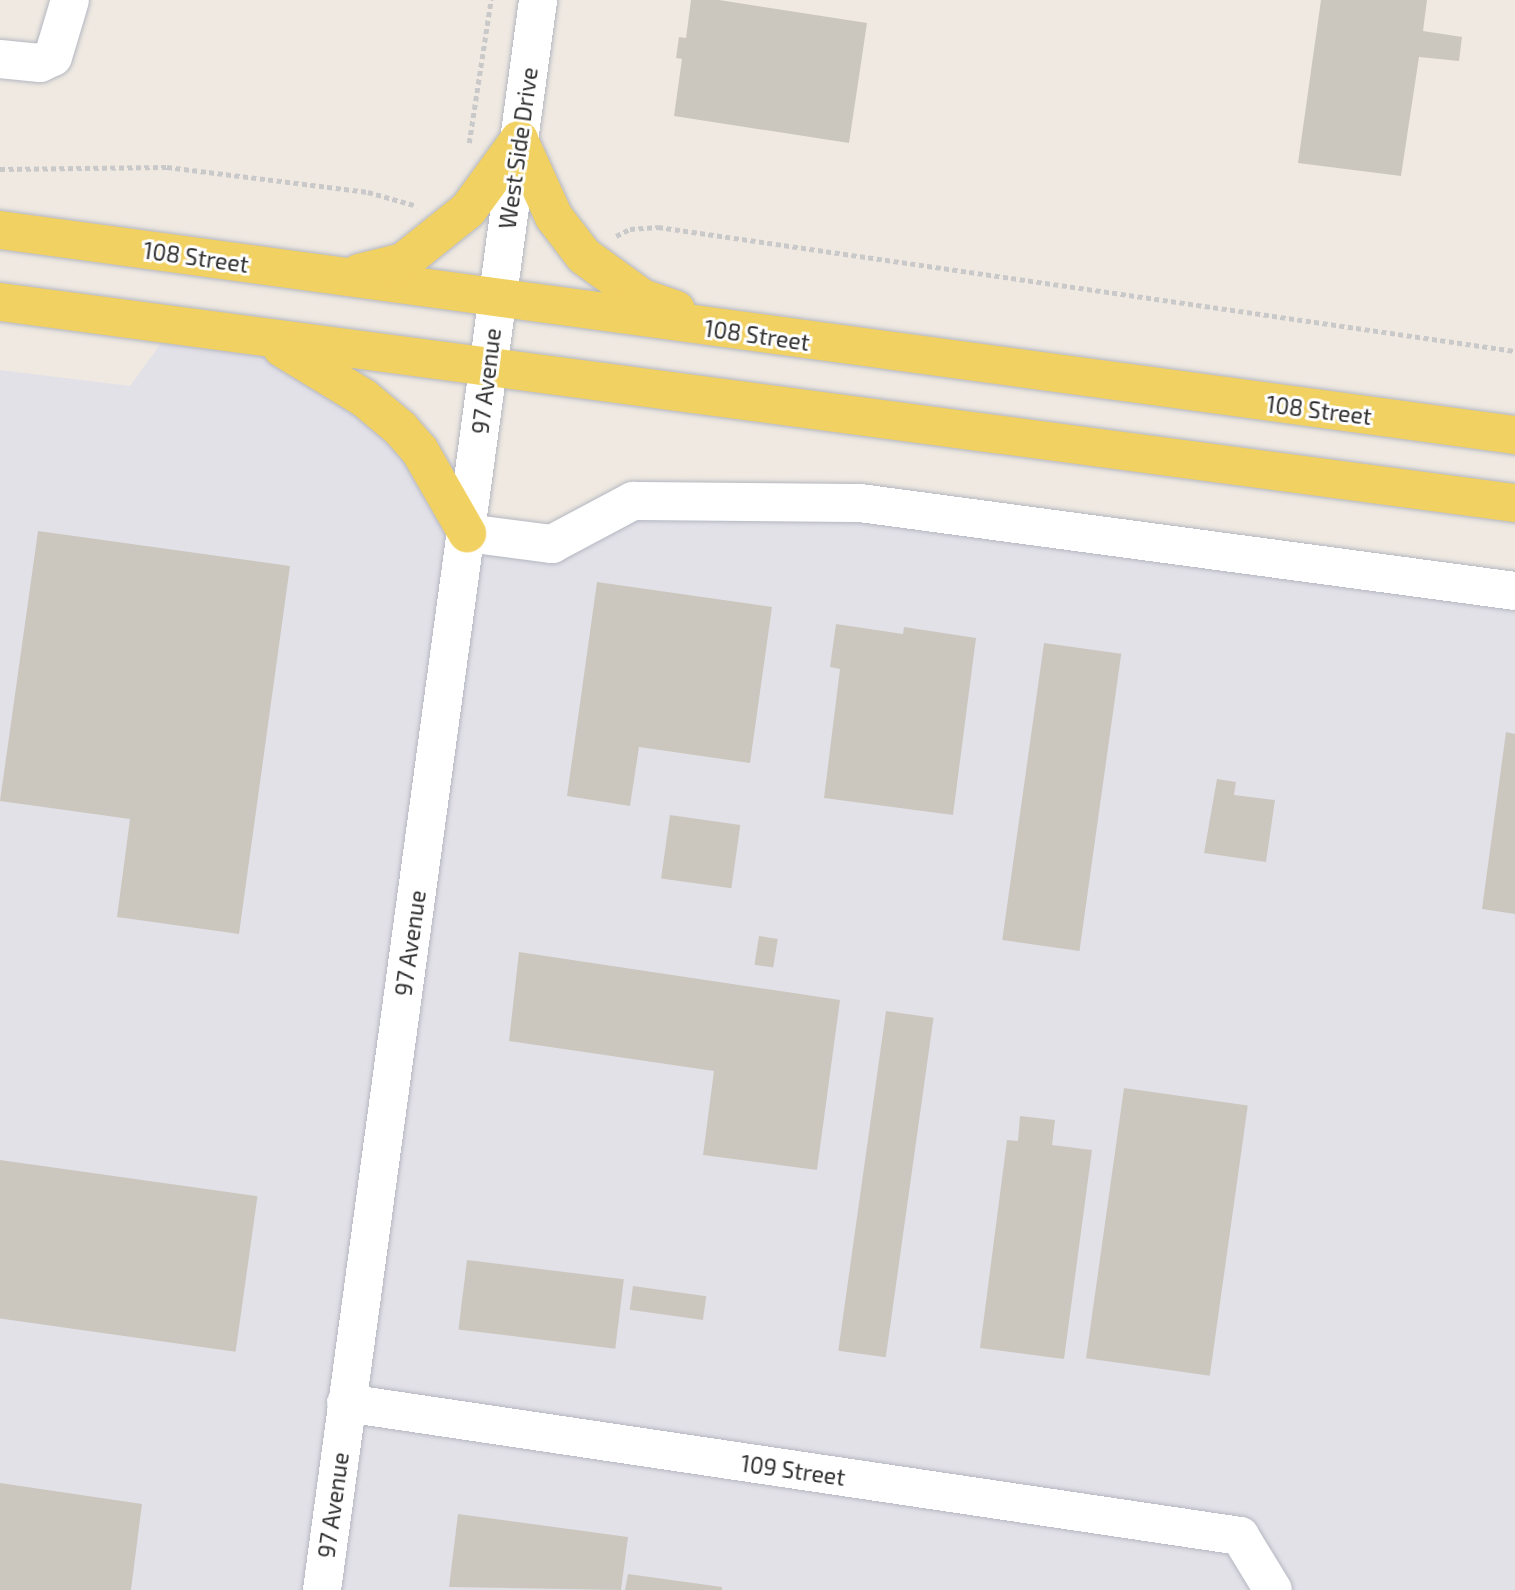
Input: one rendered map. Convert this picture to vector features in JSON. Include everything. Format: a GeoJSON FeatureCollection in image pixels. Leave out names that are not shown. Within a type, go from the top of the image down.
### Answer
{"type":"FeatureCollection","features":[{"type":"Feature","properties":{"kind":"main road"},"geometry":{"type":"LineString","coordinates":[[332,276],[403,262],[439,233],[489,185],[519,140]]}},
{"type":"Feature","properties":{"kind":"main road"},"geometry":{"type":"LineString","coordinates":[[519,140],[554,217],[584,256],[642,298],[740,333]]}},
{"type":"Feature","properties":{"kind":"main road","name":"108 Street"},"geometry":{"type":"LineString","coordinates":[[0,230],[497,297],[740,333],[1515,435]]}},
{"type":"Feature","properties":{"kind":"main road"},"geometry":{"type":"LineString","coordinates":[[0,302],[268,340],[1515,503]]}},
{"type":"Feature","properties":{"kind":"main road"},"geometry":{"type":"LineString","coordinates":[[268,340],[365,398],[400,428],[420,451],[467,533]]}},
{"type":"Feature","properties":{"kind":"street"},"geometry":{"type":"LineString","coordinates":[[0,59],[40,63],[53,57],[70,0]]}},
{"type":"Feature","properties":{"kind":"street","name":"West Side Drive"},"geometry":{"type":"LineString","coordinates":[[497,297],[538,0]]}},
{"type":"Feature","properties":{"kind":"street","name":"97 Avenue"},"geometry":{"type":"LineString","coordinates":[[322,1590],[497,297]]}},
{"type":"Feature","properties":{"kind":"street"},"geometry":{"type":"LineString","coordinates":[[467,533],[552,544],[633,501],[860,503],[1515,590]]}},
{"type":"Feature","properties":{"kind":"street","name":"109 Street"},"geometry":{"type":"LineString","coordinates":[[346,1403],[1240,1536],[1273,1590]]}},
{"type":"Feature","properties":{"kind":"path"},"geometry":{"type":"LineString","coordinates":[[468,147],[491,0]]}},
{"type":"Feature","properties":{"kind":"path"},"geometry":{"type":"LineString","coordinates":[[0,169],[39,172],[156,166],[368,192],[428,212],[439,233]]}},
{"type":"Feature","properties":{"kind":"path"},"geometry":{"type":"LineString","coordinates":[[584,256],[631,229],[658,227],[1515,351]]}},
{"type":"Feature","properties":{"kind":"shaded area"},"geometry":{"type":"Polygon","coordinates":[[[173,327],[268,340],[364,398],[467,533],[552,544],[633,501],[859,503],[1515,591],[1515,1590],[0,1590],[0,370],[130,386],[173,327]]]}},
{"type":"Feature","properties":{"kind":"building"},"geometry":{"type":"Polygon","coordinates":[[[691,0],[719,0],[867,23],[849,143],[674,116],[682,59],[676,58],[679,37],[686,38],[691,0]]]}},
{"type":"Feature","properties":{"kind":"building"},"geometry":{"type":"Polygon","coordinates":[[[1321,0],[1427,0],[1423,31],[1462,37],[1459,61],[1419,57],[1401,176],[1298,163],[1321,0]]]}},
{"type":"Feature","properties":{"kind":"building"},"geometry":{"type":"Polygon","coordinates":[[[38,531],[290,566],[239,934],[117,917],[130,819],[0,801],[38,531]]]}},
{"type":"Feature","properties":{"kind":"building"},"geometry":{"type":"Polygon","coordinates":[[[597,582],[772,607],[750,763],[639,747],[630,806],[567,796],[597,582]]]}},
{"type":"Feature","properties":{"kind":"building"},"geometry":{"type":"Polygon","coordinates":[[[836,624],[903,634],[904,627],[976,638],[953,815],[824,798],[840,669],[830,667],[836,624]]]}},
{"type":"Feature","properties":{"kind":"building"},"geometry":{"type":"Polygon","coordinates":[[[1044,643],[1121,654],[1079,951],[1002,940],[1044,643]]]}},
{"type":"Feature","properties":{"kind":"building"},"geometry":{"type":"Polygon","coordinates":[[[1506,732],[1515,734],[1515,914],[1482,909],[1506,732]]]}},
{"type":"Feature","properties":{"kind":"building"},"geometry":{"type":"Polygon","coordinates":[[[1217,779],[1236,782],[1234,795],[1275,800],[1266,862],[1204,853],[1217,779]]]}},
{"type":"Feature","properties":{"kind":"building"},"geometry":{"type":"Polygon","coordinates":[[[670,815],[740,825],[731,888],[661,878],[670,815]]]}},
{"type":"Feature","properties":{"kind":"building"},"geometry":{"type":"Polygon","coordinates":[[[759,936],[778,939],[773,968],[754,965],[759,936]]]}},
{"type":"Feature","properties":{"kind":"building"},"geometry":{"type":"Polygon","coordinates":[[[519,952],[840,1000],[817,1170],[703,1155],[714,1071],[509,1041],[519,952]]]}},
{"type":"Feature","properties":{"kind":"building"},"geometry":{"type":"Polygon","coordinates":[[[886,1011],[934,1018],[886,1357],[838,1351],[886,1011]]]}},
{"type":"Feature","properties":{"kind":"building"},"geometry":{"type":"Polygon","coordinates":[[[1124,1088],[1248,1105],[1210,1376],[1086,1358],[1124,1088]]]}},
{"type":"Feature","properties":{"kind":"building"},"geometry":{"type":"Polygon","coordinates":[[[1020,1116],[1055,1120],[1052,1145],[1092,1150],[1064,1359],[980,1348],[1007,1140],[1018,1141],[1020,1116]]]}},
{"type":"Feature","properties":{"kind":"building"},"geometry":{"type":"Polygon","coordinates":[[[0,1160],[257,1196],[236,1352],[0,1319],[0,1160]]]}},
{"type":"Feature","properties":{"kind":"building"},"geometry":{"type":"Polygon","coordinates":[[[467,1260],[624,1279],[615,1349],[458,1329],[467,1260]]]}},
{"type":"Feature","properties":{"kind":"building"},"geometry":{"type":"Polygon","coordinates":[[[633,1286],[706,1296],[703,1320],[630,1310],[633,1286]]]}},
{"type":"Feature","properties":{"kind":"building"},"geometry":{"type":"Polygon","coordinates":[[[0,1483],[142,1504],[131,1590],[0,1590],[0,1483]]]}},
{"type":"Feature","properties":{"kind":"building"},"geometry":{"type":"Polygon","coordinates":[[[458,1514],[628,1537],[621,1590],[449,1587],[458,1514]]]}},
{"type":"Feature","properties":{"kind":"building"},"geometry":{"type":"Polygon","coordinates":[[[628,1574],[722,1587],[722,1590],[625,1590],[628,1574]]]}}]}
